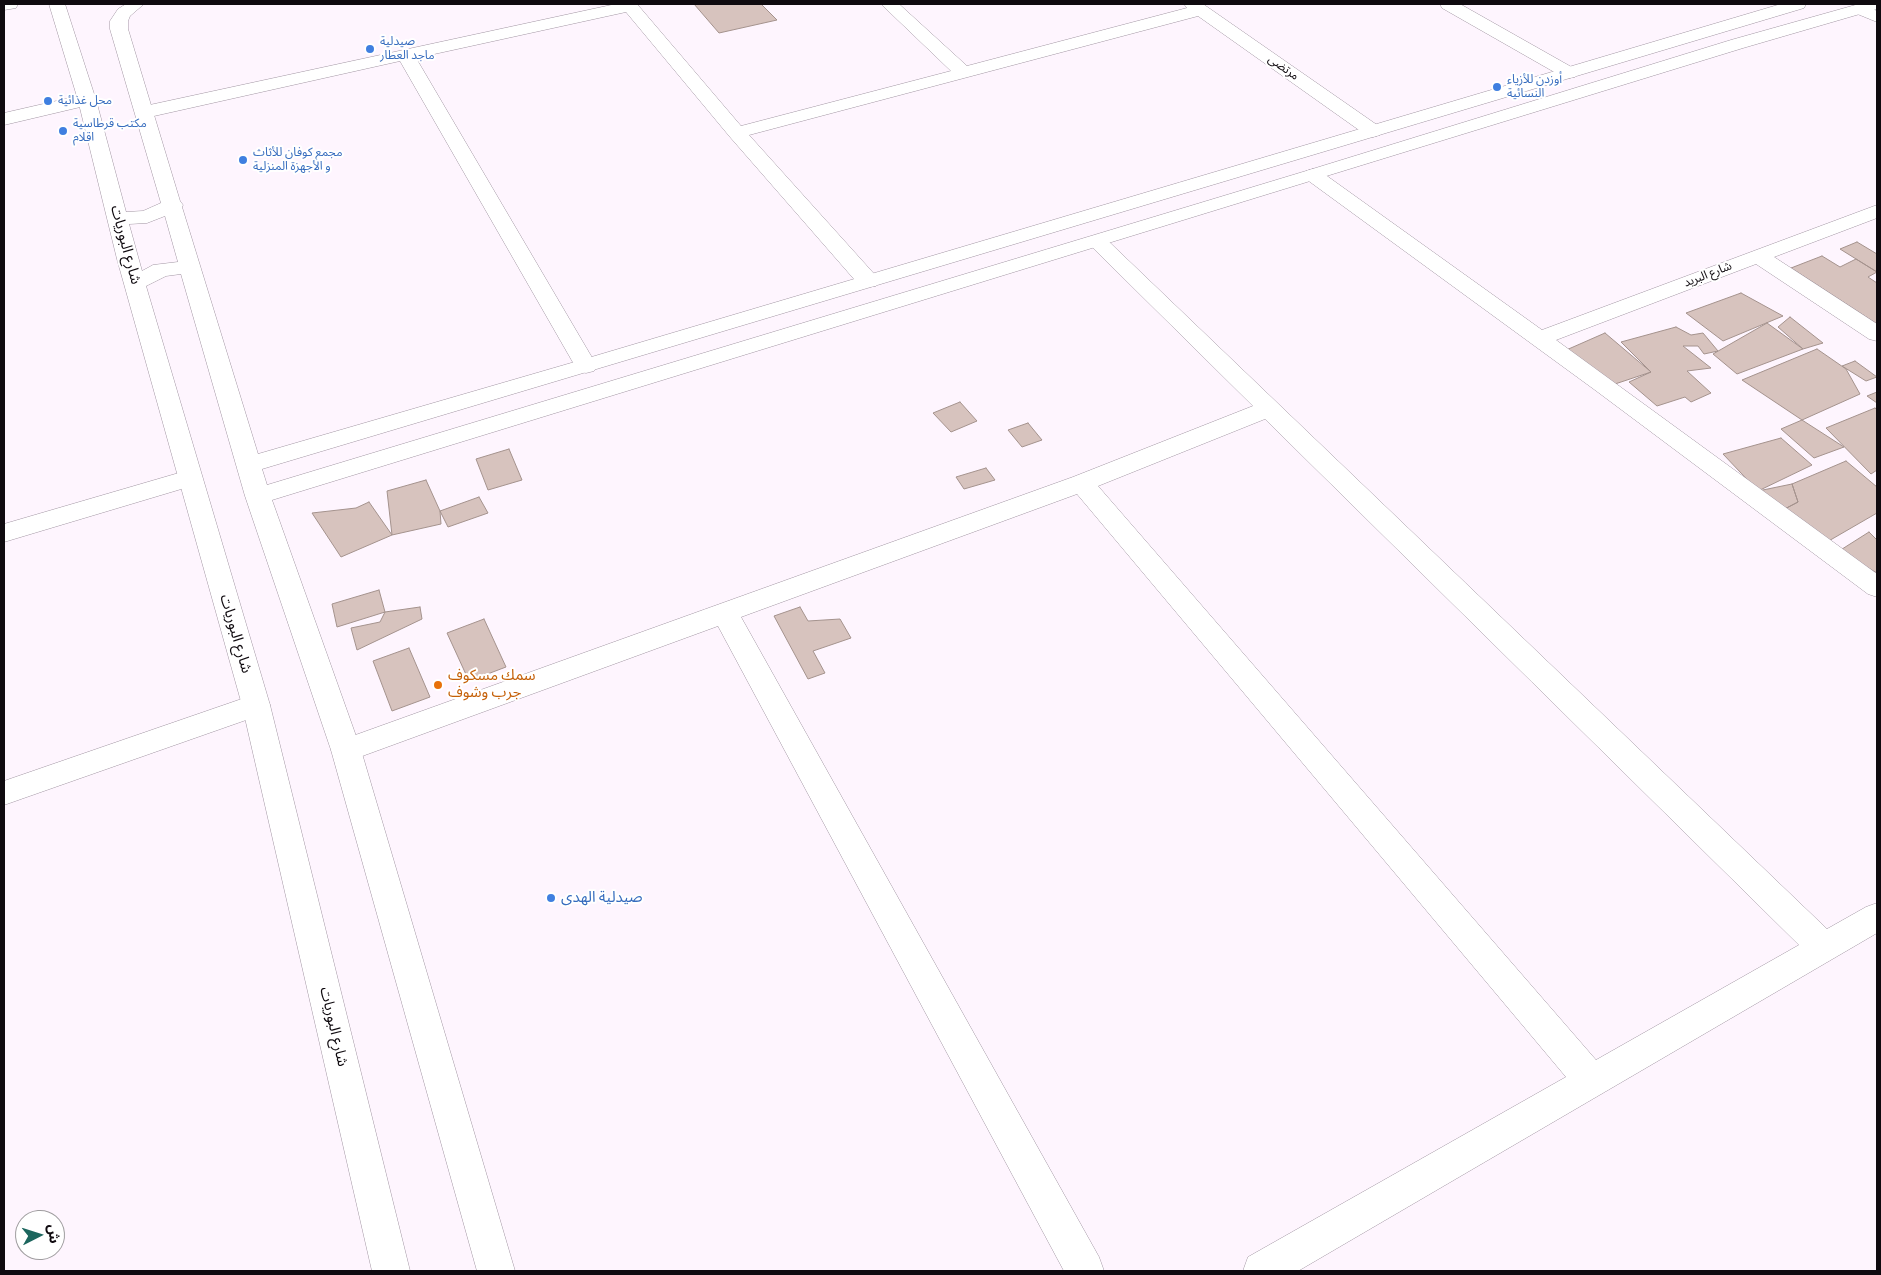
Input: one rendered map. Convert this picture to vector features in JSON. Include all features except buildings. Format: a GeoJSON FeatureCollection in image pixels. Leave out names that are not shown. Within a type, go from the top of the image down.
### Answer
{"type":"FeatureCollection","features":[{"type":"Feature","properties":{"kind":"street"},"geometry":{"type":"LineString","coordinates":[[4,5],[10,4]]}},
{"type":"Feature","properties":{"kind":"street","name":"شارع البوريات"},"geometry":{"type":"LineString","coordinates":[[57,4],[87,100],[189,478],[256,705],[391,1271]]}},
{"type":"Feature","properties":{"kind":"street"},"geometry":{"type":"LineString","coordinates":[[136,4],[124,13],[119,21],[120,29],[258,496],[346,750],[496,1271]]}},
{"type":"Feature","properties":{"kind":"street"},"geometry":{"type":"LineString","coordinates":[[889,4],[964,73]]}},
{"type":"Feature","properties":{"kind":"street"},"geometry":{"type":"LineString","coordinates":[[1448,4],[1569,73]]}},
{"type":"Feature","properties":{"kind":"street"},"geometry":{"type":"LineString","coordinates":[[250,464],[586,366],[1569,73],[1707,29],[1798,4]]}},
{"type":"Feature","properties":{"kind":"street"},"geometry":{"type":"LineString","coordinates":[[145,112],[628,5],[737,134],[868,281]]}},
{"type":"Feature","properties":{"kind":"street"},"geometry":{"type":"LineString","coordinates":[[737,134],[964,73],[1197,7]]}},
{"type":"Feature","properties":{"kind":"street","name":"مرتضى"},"geometry":{"type":"LineString","coordinates":[[1197,7],[1374,131]]}},
{"type":"Feature","properties":{"kind":"street"},"geometry":{"type":"LineString","coordinates":[[258,496],[1737,44],[1872,10]]}},
{"type":"Feature","properties":{"kind":"street"},"geometry":{"type":"LineString","coordinates":[[1707,29],[1715,36],[1737,44]]}},
{"type":"Feature","properties":{"kind":"street"},"geometry":{"type":"LineString","coordinates":[[1644,49],[1664,57],[1672,64]]}},
{"type":"Feature","properties":{"kind":"street"},"geometry":{"type":"LineString","coordinates":[[405,55],[586,366]]}},
{"type":"Feature","properties":{"kind":"street"},"geometry":{"type":"LineString","coordinates":[[4,118],[87,100]]}},
{"type":"Feature","properties":{"kind":"street"},"geometry":{"type":"LineString","coordinates":[[1313,175],[1877,587]]}},
{"type":"Feature","properties":{"kind":"street"},"geometry":{"type":"LineString","coordinates":[[118,219],[147,217],[173,206]]}},
{"type":"Feature","properties":{"kind":"street","name":"شارع البريد"},"geometry":{"type":"LineString","coordinates":[[1538,339],[1877,212]]}},
{"type":"Feature","properties":{"kind":"street"},"geometry":{"type":"LineString","coordinates":[[1097,241],[1824,948]]}},
{"type":"Feature","properties":{"kind":"street"},"geometry":{"type":"LineString","coordinates":[[1758,256],[1877,334]]}},
{"type":"Feature","properties":{"kind":"street"},"geometry":{"type":"LineString","coordinates":[[135,283],[161,270],[190,267]]}},
{"type":"Feature","properties":{"kind":"street"},"geometry":{"type":"LineString","coordinates":[[346,750],[1082,483],[1270,408]]}},
{"type":"Feature","properties":{"kind":"street"},"geometry":{"type":"LineString","coordinates":[[4,533],[189,478]]}},
{"type":"Feature","properties":{"kind":"street"},"geometry":{"type":"LineString","coordinates":[[1082,483],[1592,1081]]}},
{"type":"Feature","properties":{"kind":"street"},"geometry":{"type":"LineString","coordinates":[[724,612],[1085,1271]]}},
{"type":"Feature","properties":{"kind":"street"},"geometry":{"type":"LineString","coordinates":[[4,793],[256,705]]}},
{"type":"Feature","properties":{"kind":"street"},"geometry":{"type":"LineString","coordinates":[[1262,1271],[1877,917]]}},
{"type":"Feature","properties":{"kind":"place","name":"صيدلية ماجد العطار"},"geometry":{"type":"Point","coordinates":[370,49]}},
{"type":"Feature","properties":{"kind":"place","name":"أوزدن للأزياء النسائية"},"geometry":{"type":"Point","coordinates":[1497,87]}},
{"type":"Feature","properties":{"kind":"place","name":"محل غذائية"},"geometry":{"type":"Point","coordinates":[48,101]}},
{"type":"Feature","properties":{"kind":"place","name":"مكتب قرطاسية اقلام"},"geometry":{"type":"Point","coordinates":[63,131]}},
{"type":"Feature","properties":{"kind":"place","name":"مجمع كوفان للأثاث و الأجهزة المنزلية"},"geometry":{"type":"Point","coordinates":[243,160]}},
{"type":"Feature","properties":{"kind":"place","name":"سمك مسكوف جرب وشوف"},"geometry":{"type":"Point","coordinates":[438,685]}},
{"type":"Feature","properties":{"kind":"place","name":"صيدلية الهدى"},"geometry":{"type":"Point","coordinates":[551,898]}}]}
